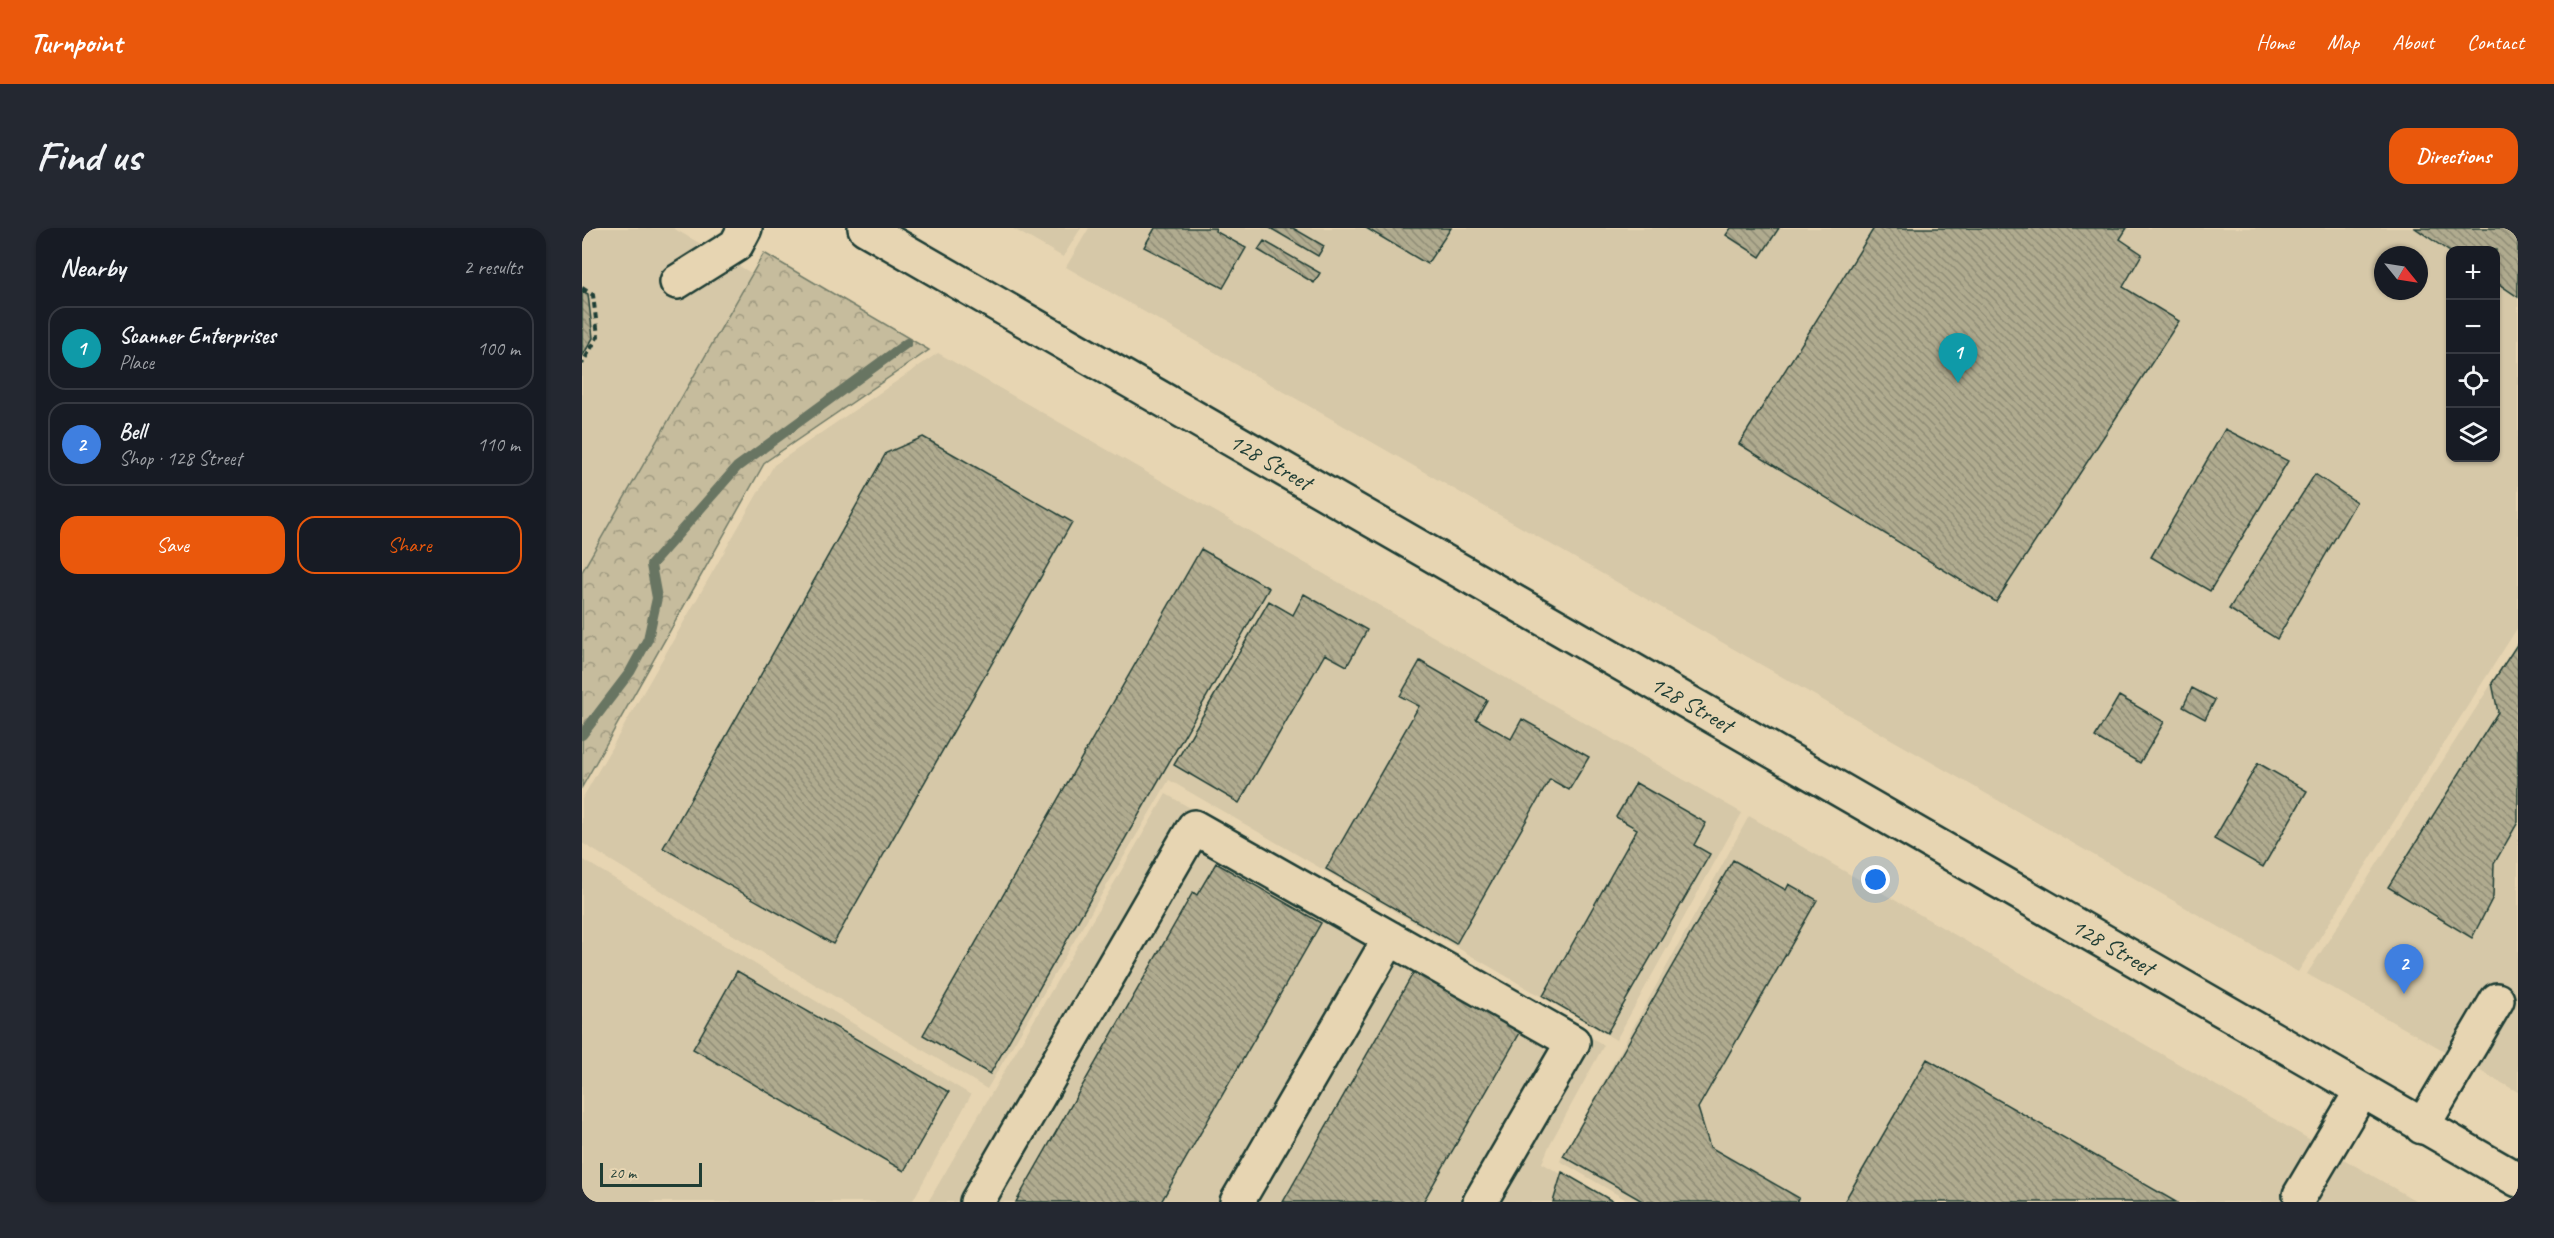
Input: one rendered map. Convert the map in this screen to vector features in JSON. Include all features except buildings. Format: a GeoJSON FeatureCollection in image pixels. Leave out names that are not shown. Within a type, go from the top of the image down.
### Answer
{"type":"FeatureCollection","features":[{"type":"Feature","properties":{"kind":"main road"},"geometry":{"type":"LineString","coordinates":[[677,282],[736,245],[745,228]]}},
{"type":"Feature","properties":{"kind":"main road","name":"128 Street"},"geometry":{"type":"LineString","coordinates":[[865,228],[2361,1092],[2518,1180]]}},
{"type":"Feature","properties":{"kind":"main road"},"geometry":{"type":"LineString","coordinates":[[977,1202],[1194,826],[1573,1042],[1480,1202]]}},
{"type":"Feature","properties":{"kind":"main road"},"geometry":{"type":"LineString","coordinates":[[1236,1202],[1390,938]]}},
{"type":"Feature","properties":{"kind":"main road"},"geometry":{"type":"LineString","coordinates":[[2422,1126],[2497,1000]]}},
{"type":"Feature","properties":{"kind":"main road"},"geometry":{"type":"LineString","coordinates":[[2300,1195],[2361,1092]]}},
{"type":"Feature","properties":{"kind":"path"},"geometry":{"type":"LineString","coordinates":[[582,288],[593,295],[598,336],[582,364]]}},
{"type":"Feature","properties":{"kind":"shaded area"},"geometry":{"type":"Polygon","coordinates":[[[582,228],[673,228],[753,274],[582,572],[582,228]]]}},
{"type":"Feature","properties":{"kind":"shaded area"},"geometry":{"type":"Polygon","coordinates":[[[1012,228],[1081,228],[1063,257],[1012,228]]]}},
{"type":"Feature","properties":{"kind":"shaded area"},"geometry":{"type":"Polygon","coordinates":[[[1089,228],[2518,228],[2518,627],[2298,972],[1066,267],[1089,228]]]}},
{"type":"Feature","properties":{"kind":"shaded area"},"geometry":{"type":"Polygon","coordinates":[[[938,353],[1742,813],[1616,1040],[1169,780],[987,1089],[582,843],[582,799],[774,465],[938,353]]]}},
{"type":"Feature","properties":{"kind":"shaded area"},"geometry":{"type":"Polygon","coordinates":[[[2518,642],[2518,1092],[2307,974],[2518,642]]]}},
{"type":"Feature","properties":{"kind":"shaded area"},"geometry":{"type":"Polygon","coordinates":[[[1166,794],[1604,1045],[1542,1163],[1608,1202],[928,1202],[1166,794]]]}},
{"type":"Feature","properties":{"kind":"shaded area"},"geometry":{"type":"Polygon","coordinates":[[[1749,816],[2418,1202],[1630,1202],[1560,1161],[1749,816]]]}},
{"type":"Feature","properties":{"kind":"shaded area"},"geometry":{"type":"Polygon","coordinates":[[[582,859],[971,1095],[912,1202],[582,1202],[582,859]]]}},
{"type":"Feature","properties":{"kind":"green space"},"geometry":{"type":"Polygon","coordinates":[[[764,253],[929,350],[765,462],[582,787],[582,572],[764,253]]]}},
{"type":"Feature","properties":{"kind":"waterway"},"geometry":{"type":"LineString","coordinates":[[582,735],[630,672],[648,639],[657,598],[651,565],[737,467],[907,343]]}},
{"type":"Feature","properties":{"kind":"place","name":"Scanner Enterprises"},"geometry":{"type":"Point","coordinates":[1958,383]}},
{"type":"Feature","properties":{"kind":"place","name":"Bell"},"geometry":{"type":"Point","coordinates":[2404,994]}}]}
